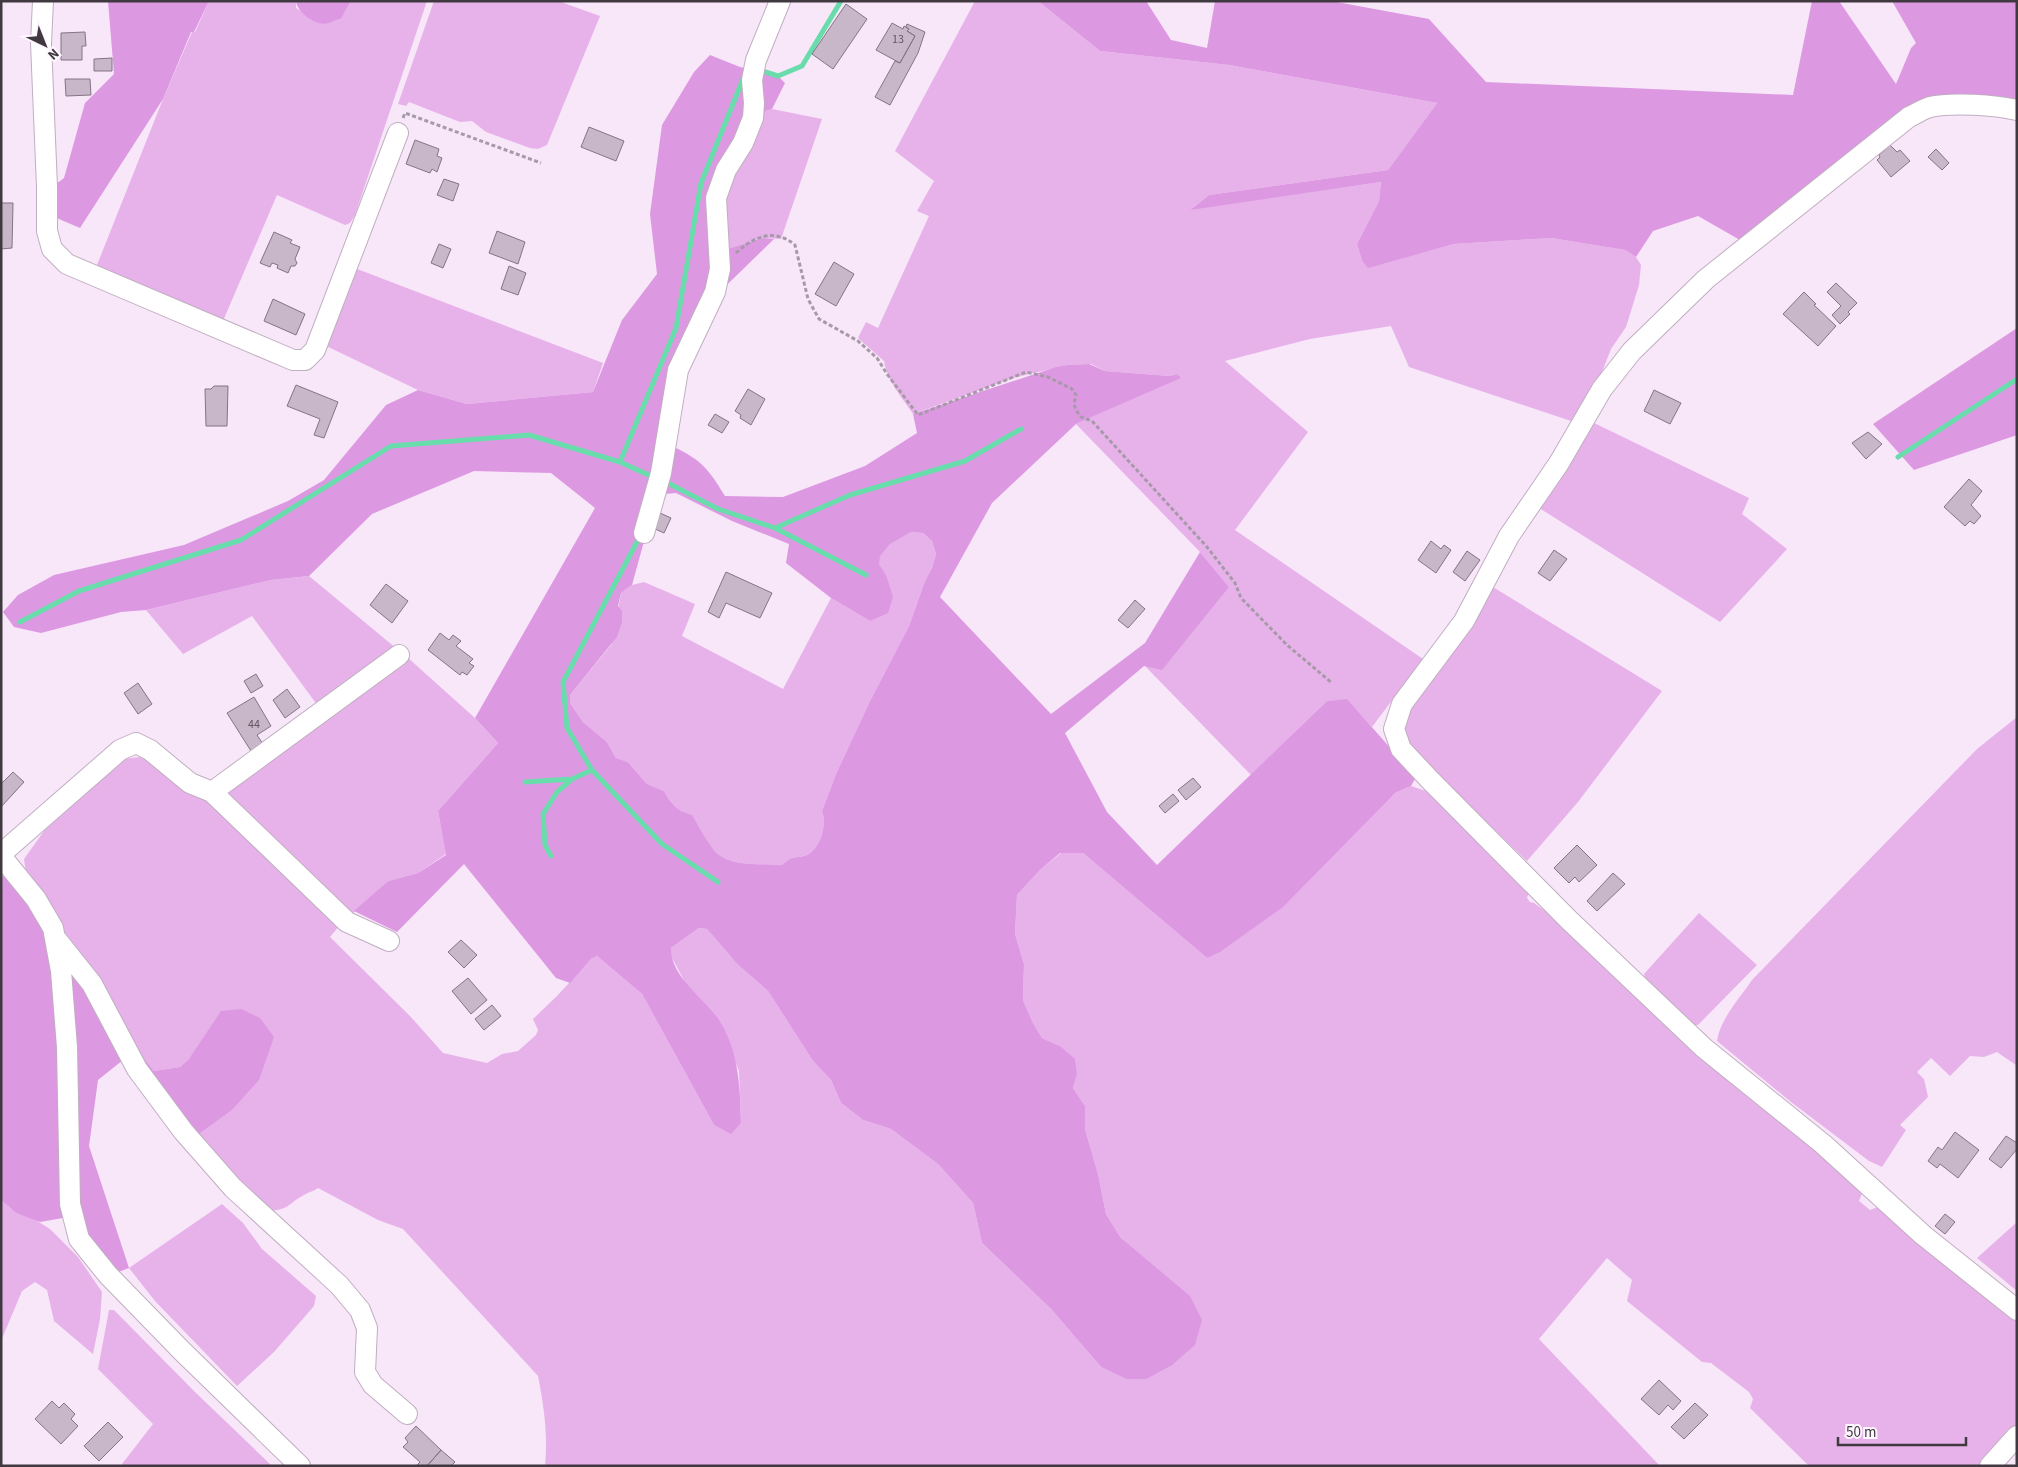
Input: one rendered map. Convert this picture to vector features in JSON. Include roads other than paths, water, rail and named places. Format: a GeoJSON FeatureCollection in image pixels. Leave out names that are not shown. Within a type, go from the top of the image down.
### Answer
{"type":"FeatureCollection","features":[{"type":"Feature","properties":{"kind":"street"},"geometry":{"type":"LineString","coordinates":[[43,1],[41,43],[47,231],[52,249],[67,264],[293,360],[305,360],[315,350],[398,133]]}},
{"type":"Feature","properties":{"kind":"street"},"geometry":{"type":"LineString","coordinates":[[644,534],[659,480],[678,370],[715,292],[720,268],[716,198],[726,170],[742,143],[753,118],[754,70],[763,39],[780,1]]}},
{"type":"Feature","properties":{"kind":"street"},"geometry":{"type":"LineString","coordinates":[[2017,110],[1969,104],[1930,107],[1909,117],[1706,280],[1632,351],[1602,389],[1559,463],[1509,536],[1464,621],[1402,704],[1394,729],[1401,749],[1437,787],[1569,920],[1696,1042],[1823,1144],[1923,1236],[2017,1310]]}},
{"type":"Feature","properties":{"kind":"street"},"geometry":{"type":"LineString","coordinates":[[212,792],[399,655]]}},
{"type":"Feature","properties":{"kind":"street"},"geometry":{"type":"LineString","coordinates":[[300,1466],[162,1331],[108,1275],[79,1239],[70,1204],[66,1047],[61,971],[53,928],[36,899],[1,855],[120,750],[136,743],[150,750],[190,783],[212,792],[347,922],[389,941]]}},
{"type":"Feature","properties":{"kind":"street"},"geometry":{"type":"LineString","coordinates":[[55,939],[92,984],[137,1069],[183,1131],[233,1188],[339,1285],[360,1310],[367,1328],[365,1372],[372,1385],[407,1414]]}},
{"type":"Feature","properties":{"kind":"street"},"geometry":{"type":"LineString","coordinates":[[1990,1466],[2017,1436]]}},
{"type":"Feature","properties":{"kind":"waterway"},"geometry":{"type":"LineString","coordinates":[[759,70],[778,76],[802,66],[841,1]]}},
{"type":"Feature","properties":{"kind":"waterway"},"geometry":{"type":"LineString","coordinates":[[655,478],[620,462],[676,328],[701,183],[743,79],[746,76]]}},
{"type":"Feature","properties":{"kind":"waterway"},"geometry":{"type":"LineString","coordinates":[[1898,457],[2017,379]]}},
{"type":"Feature","properties":{"kind":"waterway"},"geometry":{"type":"LineString","coordinates":[[664,481],[718,509],[775,528],[850,495],[965,461],[1021,429]]}},
{"type":"Feature","properties":{"kind":"waterway"},"geometry":{"type":"LineString","coordinates":[[20,622],[79,591],[241,540],[391,446],[529,435],[620,462]]}},
{"type":"Feature","properties":{"kind":"waterway"},"geometry":{"type":"LineString","coordinates":[[775,528],[866,575]]}},
{"type":"Feature","properties":{"kind":"waterway"},"geometry":{"type":"LineString","coordinates":[[640,536],[563,682],[567,728],[592,770],[662,844],[718,882]]}},
{"type":"Feature","properties":{"kind":"waterway"},"geometry":{"type":"LineString","coordinates":[[551,856],[545,845],[543,814],[557,792],[572,779],[592,770]]}},
{"type":"Feature","properties":{"kind":"waterway"},"geometry":{"type":"LineString","coordinates":[[525,782],[572,779]]}}]}
